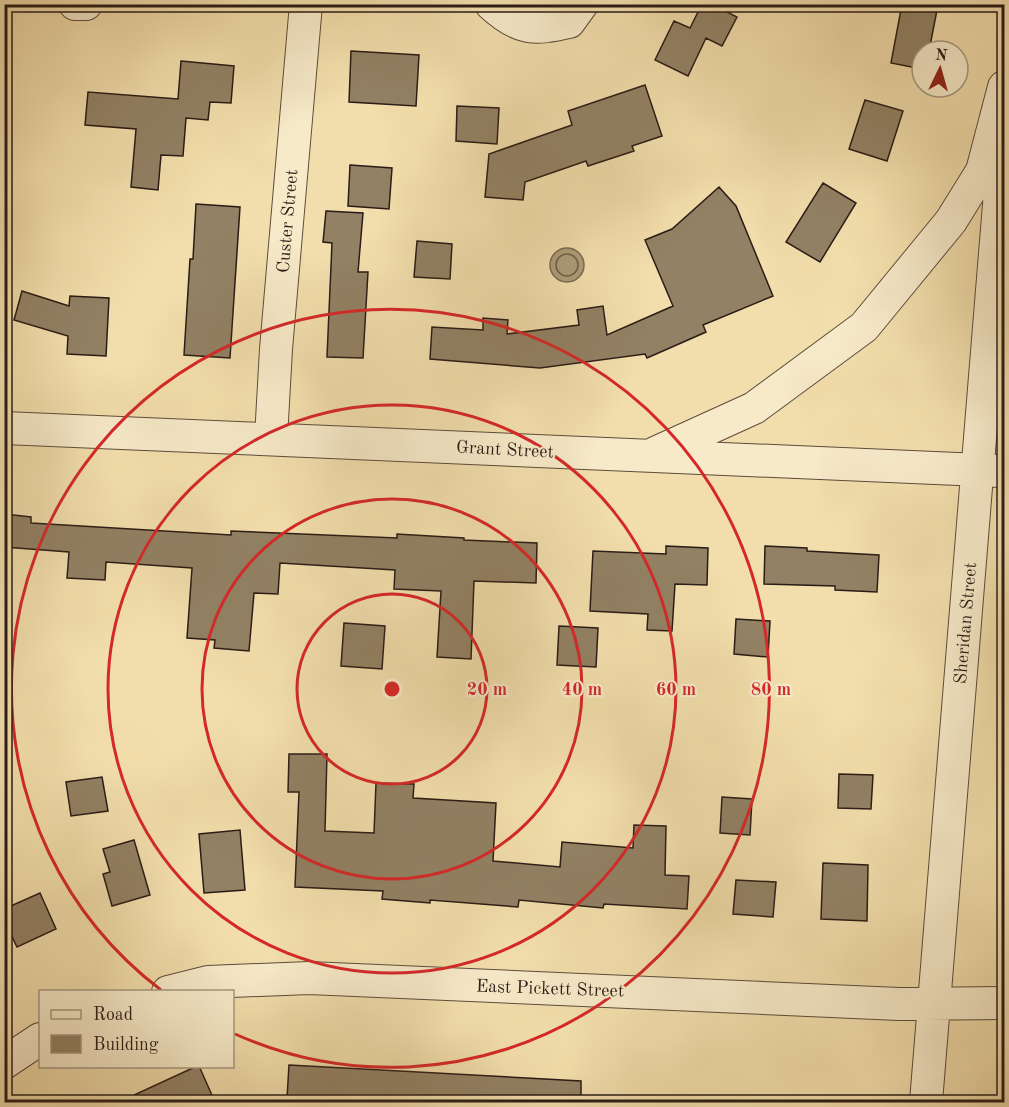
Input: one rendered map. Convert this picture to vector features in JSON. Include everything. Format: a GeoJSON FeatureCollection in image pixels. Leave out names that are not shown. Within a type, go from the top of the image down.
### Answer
{"type":"FeatureCollection","features":[{"type":"Feature","properties":{"kind":"street"},"geometry":{"type":"LineString","coordinates":[[75,4],[86,4]]}},
{"type":"Feature","properties":{"kind":"street","name":"Custer Street"},"geometry":{"type":"LineString","coordinates":[[271,438],[276,349],[306,4]]}},
{"type":"Feature","properties":{"kind":"street"},"geometry":{"type":"LineString","coordinates":[[491,4],[506,18],[526,27],[544,28],[569,22],[582,4]]}},
{"type":"Feature","properties":{"kind":"street"},"geometry":{"type":"LineString","coordinates":[[649,456],[754,408],[864,327],[951,221],[982,171],[1005,87]]}},
{"type":"Feature","properties":{"kind":"street","name":"Sheridan Street"},"geometry":{"type":"LineString","coordinates":[[926,1102],[968,603],[991,470],[1005,143]]}},
{"type":"Feature","properties":{"kind":"street","name":"Grant Street"},"geometry":{"type":"LineString","coordinates":[[4,428],[991,470]]}},
{"type":"Feature","properties":{"kind":"street","name":"East Pickett Street"},"geometry":{"type":"LineString","coordinates":[[176,990],[208,982],[309,978],[887,1003],[1005,1003]]}},
{"type":"Feature","properties":{"kind":"street"},"geometry":{"type":"LineString","coordinates":[[4,1063],[39,1040]]}},
{"type":"Feature","properties":{"kind":"water"},"geometry":{"type":"Polygon","coordinates":[[[567,248],[579,253],[584,265],[579,277],[567,282],[555,277],[550,265],[555,253],[567,248]]]}},
{"type":"Feature","properties":{"kind":"building"},"geometry":{"type":"Polygon","coordinates":[[[702,4],[712,4],[737,17],[722,46],[706,38],[688,76],[655,60],[674,21],[690,28],[702,4]]]}},
{"type":"Feature","properties":{"kind":"building"},"geometry":{"type":"Polygon","coordinates":[[[902,4],[937,10],[931,39],[910,39],[910,67],[891,63],[902,4]]]}},
{"type":"Feature","properties":{"kind":"building"},"geometry":{"type":"Polygon","coordinates":[[[351,51],[419,55],[416,106],[349,102],[351,51]]]}},
{"type":"Feature","properties":{"kind":"building"},"geometry":{"type":"Polygon","coordinates":[[[181,61],[234,66],[231,103],[210,102],[208,120],[186,118],[183,156],[161,155],[158,190],[131,187],[136,129],[85,125],[88,92],[178,99],[181,61]]]}},
{"type":"Feature","properties":{"kind":"building"},"geometry":{"type":"Polygon","coordinates":[[[645,85],[662,136],[632,146],[634,151],[588,166],[586,161],[525,182],[523,200],[485,197],[489,154],[572,125],[568,111],[645,85]]]}},
{"type":"Feature","properties":{"kind":"building"},"geometry":{"type":"Polygon","coordinates":[[[865,100],[903,111],[887,161],[849,149],[865,100]]]}},
{"type":"Feature","properties":{"kind":"building"},"geometry":{"type":"Polygon","coordinates":[[[457,106],[499,108],[497,144],[456,141],[457,106]]]}},
{"type":"Feature","properties":{"kind":"building"},"geometry":{"type":"Polygon","coordinates":[[[350,165],[392,168],[389,209],[348,206],[350,165]]]}},
{"type":"Feature","properties":{"kind":"building"},"geometry":{"type":"Polygon","coordinates":[[[823,183],[856,203],[820,262],[786,242],[823,183]]]}},
{"type":"Feature","properties":{"kind":"building"},"geometry":{"type":"Polygon","coordinates":[[[719,187],[736,206],[773,296],[703,325],[706,332],[647,358],[645,354],[540,368],[430,359],[432,327],[483,330],[483,318],[508,320],[507,334],[579,325],[577,310],[603,306],[607,335],[673,306],[645,240],[672,229],[719,187]]]}},
{"type":"Feature","properties":{"kind":"building"},"geometry":{"type":"Polygon","coordinates":[[[196,204],[240,207],[230,358],[184,355],[196,204]]]}},
{"type":"Feature","properties":{"kind":"building"},"geometry":{"type":"Polygon","coordinates":[[[326,211],[363,213],[358,272],[368,272],[363,358],[327,357],[332,243],[323,242],[326,211]]]}},
{"type":"Feature","properties":{"kind":"building"},"geometry":{"type":"Polygon","coordinates":[[[417,241],[452,244],[450,279],[414,277],[417,241]]]}},
{"type":"Feature","properties":{"kind":"building"},"geometry":{"type":"Polygon","coordinates":[[[22,291],[69,306],[70,296],[109,298],[106,356],[67,354],[68,336],[14,320],[22,291]]]}},
{"type":"Feature","properties":{"kind":"building"},"geometry":{"type":"Polygon","coordinates":[[[4,514],[31,517],[31,523],[231,535],[231,531],[397,538],[397,534],[537,543],[536,583],[474,581],[471,659],[437,657],[441,591],[394,589],[395,570],[280,563],[278,594],[254,593],[249,651],[214,648],[215,640],[187,638],[192,568],[106,562],[105,580],[67,578],[69,552],[4,547],[4,514]]]}},
{"type":"Feature","properties":{"kind":"building"},"geometry":{"type":"Polygon","coordinates":[[[666,546],[708,548],[707,585],[675,584],[672,631],[647,630],[648,614],[590,611],[593,551],[666,554],[666,546]]]}},
{"type":"Feature","properties":{"kind":"building"},"geometry":{"type":"Polygon","coordinates":[[[765,546],[879,555],[877,592],[835,590],[835,586],[764,584],[765,546]]]}},
{"type":"Feature","properties":{"kind":"building"},"geometry":{"type":"Polygon","coordinates":[[[736,619],[770,621],[768,657],[734,654],[736,619]]]}},
{"type":"Feature","properties":{"kind":"building"},"geometry":{"type":"Polygon","coordinates":[[[344,623],[385,626],[382,669],[341,666],[344,623]]]}},
{"type":"Feature","properties":{"kind":"building"},"geometry":{"type":"Polygon","coordinates":[[[559,626],[598,628],[596,667],[557,665],[559,626]]]}},
{"type":"Feature","properties":{"kind":"building"},"geometry":{"type":"Polygon","coordinates":[[[289,754],[327,754],[325,831],[374,833],[376,783],[414,784],[413,798],[496,803],[493,861],[560,867],[562,842],[633,848],[634,825],[666,826],[665,875],[689,876],[687,909],[604,904],[603,908],[519,900],[518,907],[430,900],[430,903],[382,899],[383,891],[295,887],[299,792],[288,792],[289,754]]]}},
{"type":"Feature","properties":{"kind":"building"},"geometry":{"type":"Polygon","coordinates":[[[839,774],[873,775],[871,809],[838,808],[839,774]]]}},
{"type":"Feature","properties":{"kind":"building"},"geometry":{"type":"Polygon","coordinates":[[[102,777],[108,811],[71,816],[66,782],[102,777]]]}},
{"type":"Feature","properties":{"kind":"building"},"geometry":{"type":"Polygon","coordinates":[[[722,797],[752,799],[750,835],[720,833],[722,797]]]}},
{"type":"Feature","properties":{"kind":"building"},"geometry":{"type":"Polygon","coordinates":[[[240,830],[245,890],[204,893],[199,834],[240,830]]]}},
{"type":"Feature","properties":{"kind":"building"},"geometry":{"type":"Polygon","coordinates":[[[134,840],[150,895],[112,906],[103,874],[110,872],[103,849],[134,840]]]}},
{"type":"Feature","properties":{"kind":"building"},"geometry":{"type":"Polygon","coordinates":[[[823,863],[868,865],[867,921],[821,919],[823,863]]]}},
{"type":"Feature","properties":{"kind":"building"},"geometry":{"type":"Polygon","coordinates":[[[736,880],[776,882],[773,917],[733,914],[736,880]]]}},
{"type":"Feature","properties":{"kind":"building"},"geometry":{"type":"Polygon","coordinates":[[[40,893],[56,929],[17,947],[4,920],[4,909],[40,893]]]}},
{"type":"Feature","properties":{"kind":"building"},"geometry":{"type":"Polygon","coordinates":[[[289,1065],[581,1081],[581,1102],[345,1102],[346,1100],[287,1098],[289,1065]]]}},
{"type":"Feature","properties":{"kind":"building"},"geometry":{"type":"Polygon","coordinates":[[[193,1068],[200,1068],[215,1102],[119,1102],[193,1068]]]}}]}
